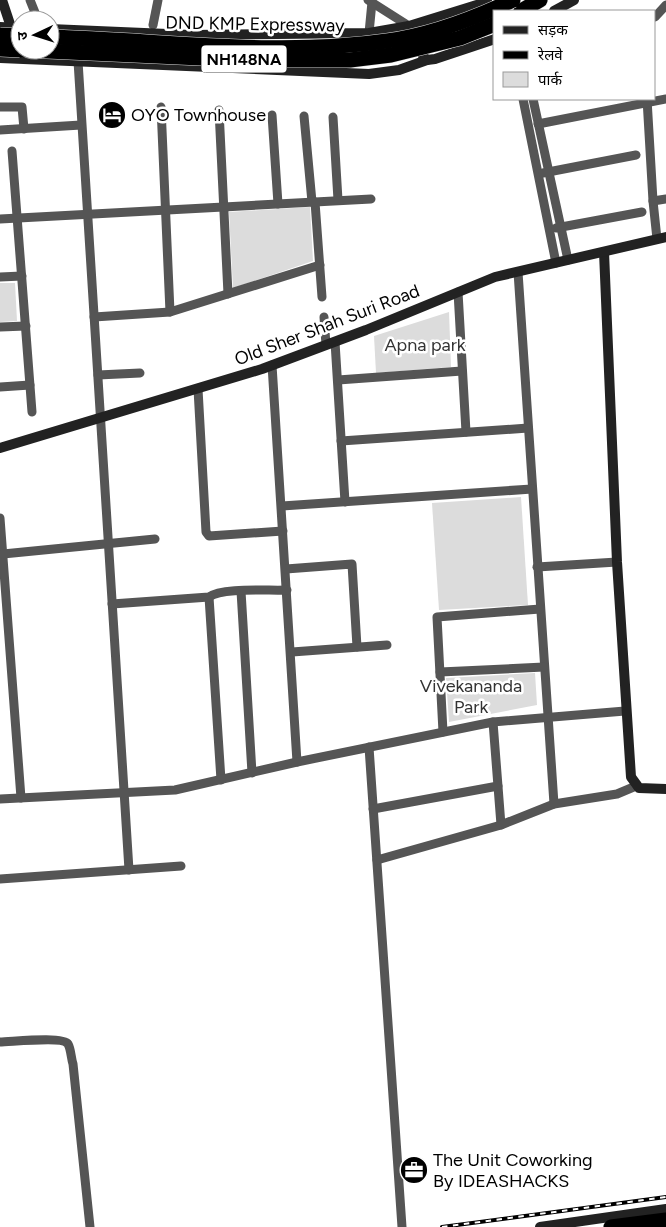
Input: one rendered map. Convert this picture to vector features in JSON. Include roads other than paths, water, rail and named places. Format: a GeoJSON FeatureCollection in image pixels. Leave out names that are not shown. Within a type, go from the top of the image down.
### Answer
{"type":"FeatureCollection","features":[{"type":"Feature","properties":{"kind":"highway","name":"DND KMP Expressway"},"geometry":{"type":"LineString","coordinates":[[60,37],[246,46],[343,46],[388,41],[456,25],[513,0]]}},
{"type":"Feature","properties":{"kind":"highway"},"geometry":{"type":"LineString","coordinates":[[524,10],[540,0]]}},
{"type":"Feature","properties":{"kind":"highway","name":"DND KMP Expressway"},"geometry":{"type":"LineString","coordinates":[[60,52],[244,60],[350,60],[391,54],[460,38],[493,25]]}},
{"type":"Feature","properties":{"kind":"highway"},"geometry":{"type":"LineString","coordinates":[[611,1227],[666,1220]]}},
{"type":"Feature","properties":{"kind":"street"},"geometry":{"type":"LineString","coordinates":[[2,0],[10,52]]}},
{"type":"Feature","properties":{"kind":"street"},"geometry":{"type":"LineString","coordinates":[[153,25],[158,0]]}},
{"type":"Feature","properties":{"kind":"street"},"geometry":{"type":"LineString","coordinates":[[556,10],[574,0]]}},
{"type":"Feature","properties":{"kind":"street"},"geometry":{"type":"LineString","coordinates":[[369,33],[370,1],[383,4],[409,26],[418,50],[427,60]]}},
{"type":"Feature","properties":{"kind":"street"},"geometry":{"type":"LineString","coordinates":[[60,29],[191,35],[369,33],[409,26],[483,2],[493,27]]}},
{"type":"Feature","properties":{"kind":"street"},"geometry":{"type":"LineString","coordinates":[[60,59],[370,74],[399,70],[493,40]]}},
{"type":"Feature","properties":{"kind":"street"},"geometry":{"type":"LineString","coordinates":[[78,61],[129,870]]}},
{"type":"Feature","properties":{"kind":"street"},"geometry":{"type":"LineString","coordinates":[[538,124],[647,101],[666,99]]}},
{"type":"Feature","properties":{"kind":"street"},"geometry":{"type":"LineString","coordinates":[[523,100],[561,227],[568,260]]}},
{"type":"Feature","properties":{"kind":"street"},"geometry":{"type":"LineString","coordinates":[[533,100],[556,263]]}},
{"type":"Feature","properties":{"kind":"street"},"geometry":{"type":"LineString","coordinates":[[647,101],[653,201],[662,238]]}},
{"type":"Feature","properties":{"kind":"street"},"geometry":{"type":"LineString","coordinates":[[0,106],[22,107],[24,129]]}},
{"type":"Feature","properties":{"kind":"street"},"geometry":{"type":"LineString","coordinates":[[161,107],[170,312]]}},
{"type":"Feature","properties":{"kind":"street"},"geometry":{"type":"LineString","coordinates":[[219,110],[228,294]]}},
{"type":"Feature","properties":{"kind":"street"},"geometry":{"type":"LineString","coordinates":[[272,115],[278,204]]}},
{"type":"Feature","properties":{"kind":"street"},"geometry":{"type":"LineString","coordinates":[[304,116],[322,298]]}},
{"type":"Feature","properties":{"kind":"street"},"geometry":{"type":"LineString","coordinates":[[333,117],[338,200]]}},
{"type":"Feature","properties":{"kind":"street"},"geometry":{"type":"LineString","coordinates":[[0,130],[81,125]]}},
{"type":"Feature","properties":{"kind":"street"},"geometry":{"type":"LineString","coordinates":[[12,152],[32,412]]}},
{"type":"Feature","properties":{"kind":"street"},"geometry":{"type":"LineString","coordinates":[[544,173],[636,155]]}},
{"type":"Feature","properties":{"kind":"street"},"geometry":{"type":"LineString","coordinates":[[0,219],[371,199]]}},
{"type":"Feature","properties":{"kind":"street"},"geometry":{"type":"LineString","coordinates":[[653,201],[666,199]]}},
{"type":"Feature","properties":{"kind":"street"},"geometry":{"type":"LineString","coordinates":[[550,229],[642,212]]}},
{"type":"Feature","properties":{"kind":"street","name":"Old Sher Shah Suri Road"},"geometry":{"type":"LineString","coordinates":[[0,448],[272,366],[495,277],[662,238]]}},
{"type":"Feature","properties":{"kind":"street"},"geometry":{"type":"LineString","coordinates":[[604,252],[617,562],[625,711],[631,777],[636,786],[644,789],[666,789]]}},
{"type":"Feature","properties":{"kind":"street"},"geometry":{"type":"LineString","coordinates":[[94,317],[170,312],[320,265]]}},
{"type":"Feature","properties":{"kind":"street"},"geometry":{"type":"LineString","coordinates":[[518,272],[554,804]]}},
{"type":"Feature","properties":{"kind":"street"},"geometry":{"type":"LineString","coordinates":[[0,277],[22,276]]}},
{"type":"Feature","properties":{"kind":"street"},"geometry":{"type":"LineString","coordinates":[[458,292],[466,432]]}},
{"type":"Feature","properties":{"kind":"street"},"geometry":{"type":"LineString","coordinates":[[324,317],[338,380],[345,502]]}},
{"type":"Feature","properties":{"kind":"street"},"geometry":{"type":"LineString","coordinates":[[0,327],[26,326]]}},
{"type":"Feature","properties":{"kind":"street"},"geometry":{"type":"LineString","coordinates":[[272,366],[292,652],[297,762]]}},
{"type":"Feature","properties":{"kind":"street"},"geometry":{"type":"LineString","coordinates":[[338,380],[462,371]]}},
{"type":"Feature","properties":{"kind":"street"},"geometry":{"type":"LineString","coordinates":[[98,374],[140,373]]}},
{"type":"Feature","properties":{"kind":"street"},"geometry":{"type":"LineString","coordinates":[[0,387],[30,385]]}},
{"type":"Feature","properties":{"kind":"street"},"geometry":{"type":"LineString","coordinates":[[198,389],[206,532],[209,536],[283,531]]}},
{"type":"Feature","properties":{"kind":"street"},"geometry":{"type":"LineString","coordinates":[[341,441],[528,428]]}},
{"type":"Feature","properties":{"kind":"street"},"geometry":{"type":"LineString","coordinates":[[282,506],[532,489]]}},
{"type":"Feature","properties":{"kind":"street"},"geometry":{"type":"LineString","coordinates":[[0,518],[21,798]]}},
{"type":"Feature","properties":{"kind":"street"},"geometry":{"type":"LineString","coordinates":[[3,554],[155,539]]}},
{"type":"Feature","properties":{"kind":"street"},"geometry":{"type":"LineString","coordinates":[[537,567],[617,562]]}},
{"type":"Feature","properties":{"kind":"street"},"geometry":{"type":"LineString","coordinates":[[286,569],[352,564],[358,647]]}},
{"type":"Feature","properties":{"kind":"street"},"geometry":{"type":"LineString","coordinates":[[112,604],[209,597],[213,594],[241,591],[287,590]]}},
{"type":"Feature","properties":{"kind":"street"},"geometry":{"type":"LineString","coordinates":[[241,591],[252,773]]}},
{"type":"Feature","properties":{"kind":"street"},"geometry":{"type":"LineString","coordinates":[[209,597],[221,780]]}},
{"type":"Feature","properties":{"kind":"street"},"geometry":{"type":"LineString","coordinates":[[443,732],[437,616],[540,609]]}},
{"type":"Feature","properties":{"kind":"street"},"geometry":{"type":"LineString","coordinates":[[292,652],[387,645]]}},
{"type":"Feature","properties":{"kind":"street"},"geometry":{"type":"LineString","coordinates":[[440,672],[544,667]]}},
{"type":"Feature","properties":{"kind":"street"},"geometry":{"type":"LineString","coordinates":[[0,799],[175,790],[297,762],[493,722],[625,711]]}},
{"type":"Feature","properties":{"kind":"street"},"geometry":{"type":"LineString","coordinates":[[493,722],[501,825]]}},
{"type":"Feature","properties":{"kind":"street"},"geometry":{"type":"LineString","coordinates":[[368,747],[402,1227]]}},
{"type":"Feature","properties":{"kind":"street"},"geometry":{"type":"LineString","coordinates":[[373,809],[498,786]]}},
{"type":"Feature","properties":{"kind":"street"},"geometry":{"type":"LineString","coordinates":[[377,860],[501,825],[554,804],[617,794],[636,786]]}},
{"type":"Feature","properties":{"kind":"street"},"geometry":{"type":"LineString","coordinates":[[0,879],[181,866]]}},
{"type":"Feature","properties":{"kind":"street"},"geometry":{"type":"LineString","coordinates":[[0,1042],[63,1040],[68,1043],[90,1227]]}},
{"type":"Feature","properties":{"kind":"street"},"geometry":{"type":"LineString","coordinates":[[540,1227],[666,1209]]}},
{"type":"Feature","properties":{"kind":"railway"},"geometry":{"type":"LineString","coordinates":[[442,1227],[666,1197]]}},
{"type":"Feature","properties":{"kind":"place","name":"OYO Townhouse"},"geometry":{"type":"Point","coordinates":[112,115]}},
{"type":"Feature","properties":{"kind":"place","name":"The Unit Coworking By IDEASHACKS"},"geometry":{"type":"Point","coordinates":[414,1170]}},
{"type":"Feature","properties":{"kind":"park label","name":"Apna park"},"geometry":{"type":"Point","coordinates":[425,345]}},
{"type":"Feature","properties":{"kind":"park label","name":"Vivekananda Park"},"geometry":{"type":"Point","coordinates":[471,696]}}]}
